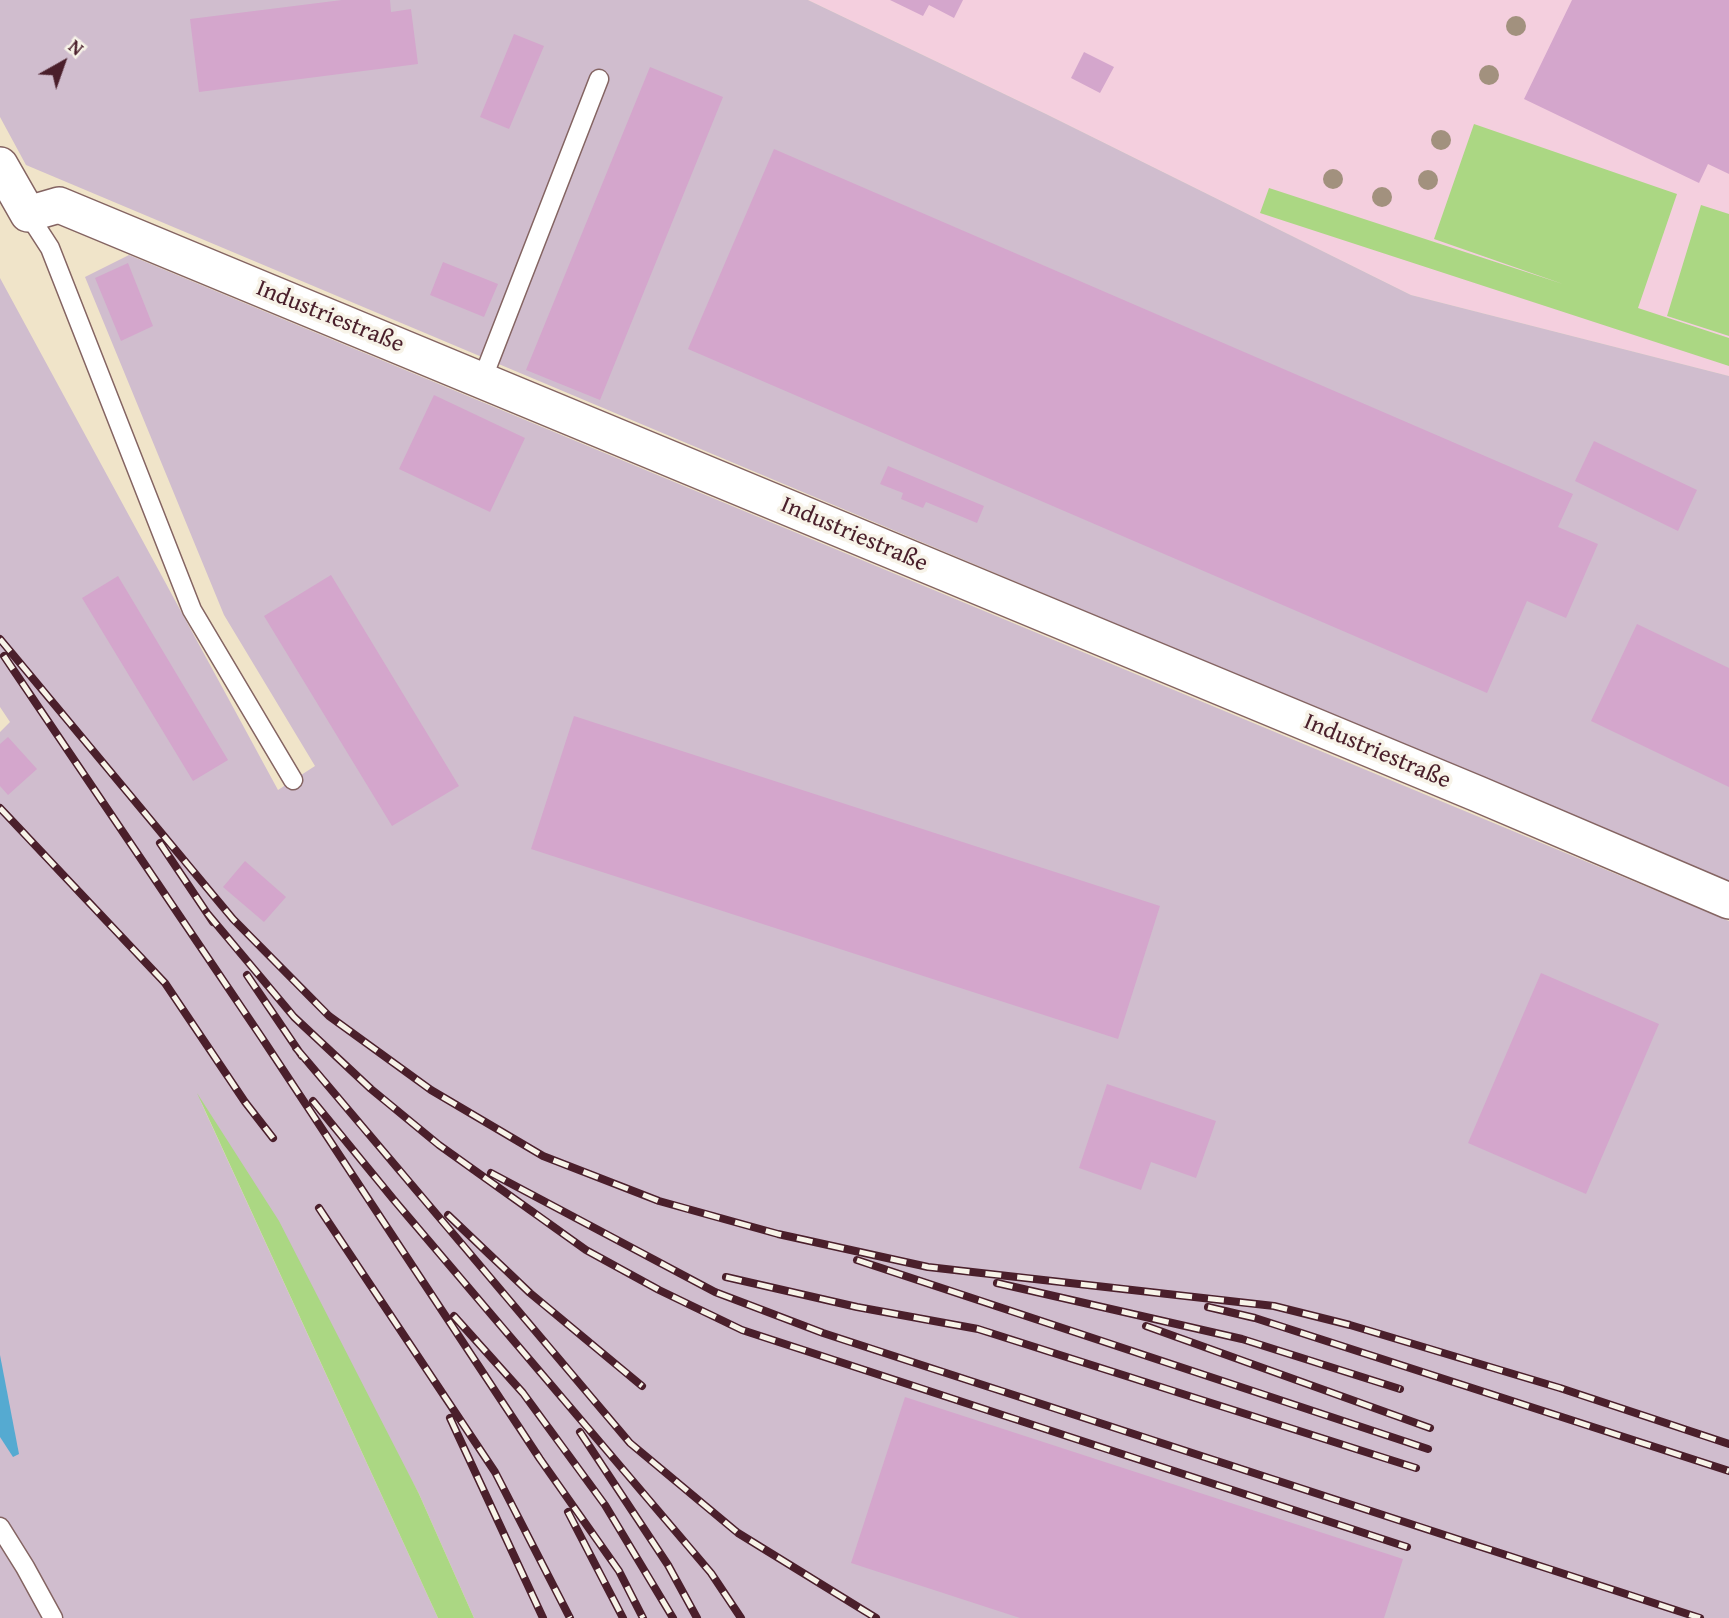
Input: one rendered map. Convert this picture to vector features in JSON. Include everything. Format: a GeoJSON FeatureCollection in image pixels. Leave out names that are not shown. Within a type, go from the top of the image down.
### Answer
{"type":"FeatureCollection","features":[{"type":"Feature","properties":{"kind":"street"},"geometry":{"type":"LineString","coordinates":[[0,165],[28,214]]}},
{"type":"Feature","properties":{"kind":"street","name":"Industriestraße"},"geometry":{"type":"LineString","coordinates":[[28,214],[59,205],[1478,794],[1729,901]]}},
{"type":"Feature","properties":{"kind":"lane"},"geometry":{"type":"LineString","coordinates":[[482,380],[599,79]]}},
{"type":"Feature","properties":{"kind":"lane"},"geometry":{"type":"LineString","coordinates":[[28,214],[50,248],[192,610],[293,780]]}},
{"type":"Feature","properties":{"kind":"lane"},"geometry":{"type":"LineString","coordinates":[[0,1527],[53,1618]]}},
{"type":"Feature","properties":{"kind":"shaded area"},"geometry":{"type":"Polygon","coordinates":[[[0,0],[808,0],[1046,114],[1411,295],[1729,376],[1729,882],[26,165],[0,117],[0,0]]]}},
{"type":"Feature","properties":{"kind":"shaded area"},"geometry":{"type":"Polygon","coordinates":[[[808,0],[1729,0],[1729,376],[1411,295],[1046,114],[808,0]]]}},
{"type":"Feature","properties":{"kind":"shaded area"},"geometry":{"type":"Polygon","coordinates":[[[129,255],[1729,921],[1729,1618],[474,1618],[419,1494],[200,1100],[438,1618],[0,1618],[0,732],[10,722],[0,707],[0,278],[278,790],[315,766],[224,615],[85,277],[129,255]]]}},
{"type":"Feature","properties":{"kind":"green space"},"geometry":{"type":"Polygon","coordinates":[[[1474,124],[1677,194],[1638,308],[1729,338],[1729,366],[1260,213],[1269,188],[1563,284],[1434,239],[1474,124]]]}},
{"type":"Feature","properties":{"kind":"green space"},"geometry":{"type":"Polygon","coordinates":[[[1701,205],[1729,214],[1729,336],[1667,316],[1701,205]]]}},
{"type":"Feature","properties":{"kind":"green space"},"geometry":{"type":"Polygon","coordinates":[[[197,1093],[279,1221],[419,1494],[474,1618],[438,1618],[197,1093]]]}},
{"type":"Feature","properties":{"kind":"water"},"geometry":{"type":"Polygon","coordinates":[[[0,1355],[19,1454],[13,1457],[0,1437],[0,1355]]]}},
{"type":"Feature","properties":{"kind":"building"},"geometry":{"type":"Polygon","coordinates":[[[342,0],[390,0],[391,12],[411,9],[418,64],[199,92],[190,19],[342,0]]]}},
{"type":"Feature","properties":{"kind":"building"},"geometry":{"type":"Polygon","coordinates":[[[890,0],[963,0],[954,18],[929,5],[923,16],[890,0]]]}},
{"type":"Feature","properties":{"kind":"building"},"geometry":{"type":"Polygon","coordinates":[[[1572,0],[1729,0],[1729,174],[1708,164],[1699,183],[1524,99],[1572,0]]]}},
{"type":"Feature","properties":{"kind":"building"},"geometry":{"type":"Polygon","coordinates":[[[514,34],[544,46],[509,129],[480,117],[514,34]]]}},
{"type":"Feature","properties":{"kind":"building"},"geometry":{"type":"Polygon","coordinates":[[[1084,52],[1114,67],[1100,93],[1071,78],[1084,52]]]}},
{"type":"Feature","properties":{"kind":"building"},"geometry":{"type":"Polygon","coordinates":[[[650,67],[723,97],[600,400],[526,370],[650,67]]]}},
{"type":"Feature","properties":{"kind":"building"},"geometry":{"type":"Polygon","coordinates":[[[774,149],[1573,494],[1558,527],[1598,544],[1566,618],[1527,601],[1487,693],[688,349],[774,149]]]}},
{"type":"Feature","properties":{"kind":"building"},"geometry":{"type":"Polygon","coordinates":[[[443,262],[498,284],[484,317],[430,295],[443,262]]]}},
{"type":"Feature","properties":{"kind":"building"},"geometry":{"type":"Polygon","coordinates":[[[128,263],[153,326],[121,341],[95,278],[128,263]]]}},
{"type":"Feature","properties":{"kind":"building"},"geometry":{"type":"Polygon","coordinates":[[[434,395],[525,438],[490,512],[399,469],[434,395]]]}},
{"type":"Feature","properties":{"kind":"building"},"geometry":{"type":"Polygon","coordinates":[[[1594,441],[1697,490],[1678,531],[1575,481],[1594,441]]]}},
{"type":"Feature","properties":{"kind":"building"},"geometry":{"type":"Polygon","coordinates":[[[888,466],[984,506],[977,523],[926,502],[923,508],[901,499],[903,493],[880,484],[888,466]]]}},
{"type":"Feature","properties":{"kind":"building"},"geometry":{"type":"Polygon","coordinates":[[[331,575],[459,786],[392,826],[264,616],[331,575]]]}},
{"type":"Feature","properties":{"kind":"building"},"geometry":{"type":"Polygon","coordinates":[[[118,576],[228,760],[193,781],[82,598],[118,576]]]}},
{"type":"Feature","properties":{"kind":"building"},"geometry":{"type":"Polygon","coordinates":[[[1637,624],[1729,668],[1729,787],[1591,721],[1637,624]]]}},
{"type":"Feature","properties":{"kind":"building"},"geometry":{"type":"Polygon","coordinates":[[[574,716],[1160,906],[1118,1039],[531,849],[574,716]]]}},
{"type":"Feature","properties":{"kind":"building"},"geometry":{"type":"Polygon","coordinates":[[[8,737],[37,769],[8,795],[0,786],[0,744],[8,737]]]}},
{"type":"Feature","properties":{"kind":"building"},"geometry":{"type":"Polygon","coordinates":[[[245,861],[286,897],[264,922],[223,887],[245,861]]]}},
{"type":"Feature","properties":{"kind":"building"},"geometry":{"type":"Polygon","coordinates":[[[1541,973],[1659,1024],[1586,1194],[1468,1143],[1541,973]]]}},
{"type":"Feature","properties":{"kind":"building"},"geometry":{"type":"Polygon","coordinates":[[[1107,1084],[1216,1121],[1196,1178],[1151,1162],[1141,1190],[1079,1168],[1107,1084]]]}},
{"type":"Feature","properties":{"kind":"building"},"geometry":{"type":"Polygon","coordinates":[[[905,1397],[1403,1559],[1384,1618],[1020,1618],[851,1563],[905,1397]]]}},
{"type":"Feature","properties":{"kind":"railway"},"geometry":{"type":"LineString","coordinates":[[0,639],[233,919],[329,1016],[431,1090],[543,1156],[659,1201],[778,1234],[928,1267],[1274,1306],[1350,1325],[1560,1388],[1729,1444]]}},
{"type":"Feature","properties":{"kind":"railway"},"geometry":{"type":"LineString","coordinates":[[4,656],[262,1038],[540,1459],[619,1571],[643,1618]]}},
{"type":"Feature","properties":{"kind":"railway"},"geometry":{"type":"LineString","coordinates":[[0,808],[165,983],[245,1102],[273,1138]]}},
{"type":"Feature","properties":{"kind":"railway"},"geometry":{"type":"LineString","coordinates":[[160,843],[213,922]]}},
{"type":"Feature","properties":{"kind":"railway"},"geometry":{"type":"LineString","coordinates":[[207,913],[294,1017],[371,1089],[439,1145],[586,1250],[659,1290],[742,1330],[1407,1547]]}},
{"type":"Feature","properties":{"kind":"railway"},"geometry":{"type":"LineString","coordinates":[[247,975],[302,1056]]}},
{"type":"Feature","properties":{"kind":"railway"},"geometry":{"type":"LineString","coordinates":[[296,1048],[630,1443],[738,1533],[876,1618]]}},
{"type":"Feature","properties":{"kind":"railway"},"geometry":{"type":"LineString","coordinates":[[313,1101],[711,1573],[741,1618]]}},
{"type":"Feature","properties":{"kind":"railway"},"geometry":{"type":"LineString","coordinates":[[491,1173],[715,1292],[823,1333],[1700,1618]]}},
{"type":"Feature","properties":{"kind":"railway"},"geometry":{"type":"LineString","coordinates":[[319,1208],[495,1472],[570,1618]]}},
{"type":"Feature","properties":{"kind":"railway"},"geometry":{"type":"LineString","coordinates":[[448,1215],[530,1293],[642,1386]]}},
{"type":"Feature","properties":{"kind":"railway"},"geometry":{"type":"LineString","coordinates":[[857,1260],[1428,1449]]}},
{"type":"Feature","properties":{"kind":"railway"},"geometry":{"type":"LineString","coordinates":[[726,1277],[857,1307],[978,1329],[1416,1468]]}},
{"type":"Feature","properties":{"kind":"railway"},"geometry":{"type":"LineString","coordinates":[[997,1283],[1242,1339],[1400,1389]]}},
{"type":"Feature","properties":{"kind":"railway"},"geometry":{"type":"LineString","coordinates":[[1208,1307],[1255,1318],[1729,1471]]}},
{"type":"Feature","properties":{"kind":"railway"},"geometry":{"type":"LineString","coordinates":[[454,1316],[523,1393],[605,1505],[673,1618]]}},
{"type":"Feature","properties":{"kind":"railway"},"geometry":{"type":"LineString","coordinates":[[1146,1326],[1430,1428]]}},
{"type":"Feature","properties":{"kind":"railway"},"geometry":{"type":"LineString","coordinates":[[450,1418],[543,1618]]}},
{"type":"Feature","properties":{"kind":"railway"},"geometry":{"type":"LineString","coordinates":[[580,1432],[668,1565],[697,1618]]}},
{"type":"Feature","properties":{"kind":"railway"},"geometry":{"type":"LineString","coordinates":[[568,1512],[623,1618]]}}]}
